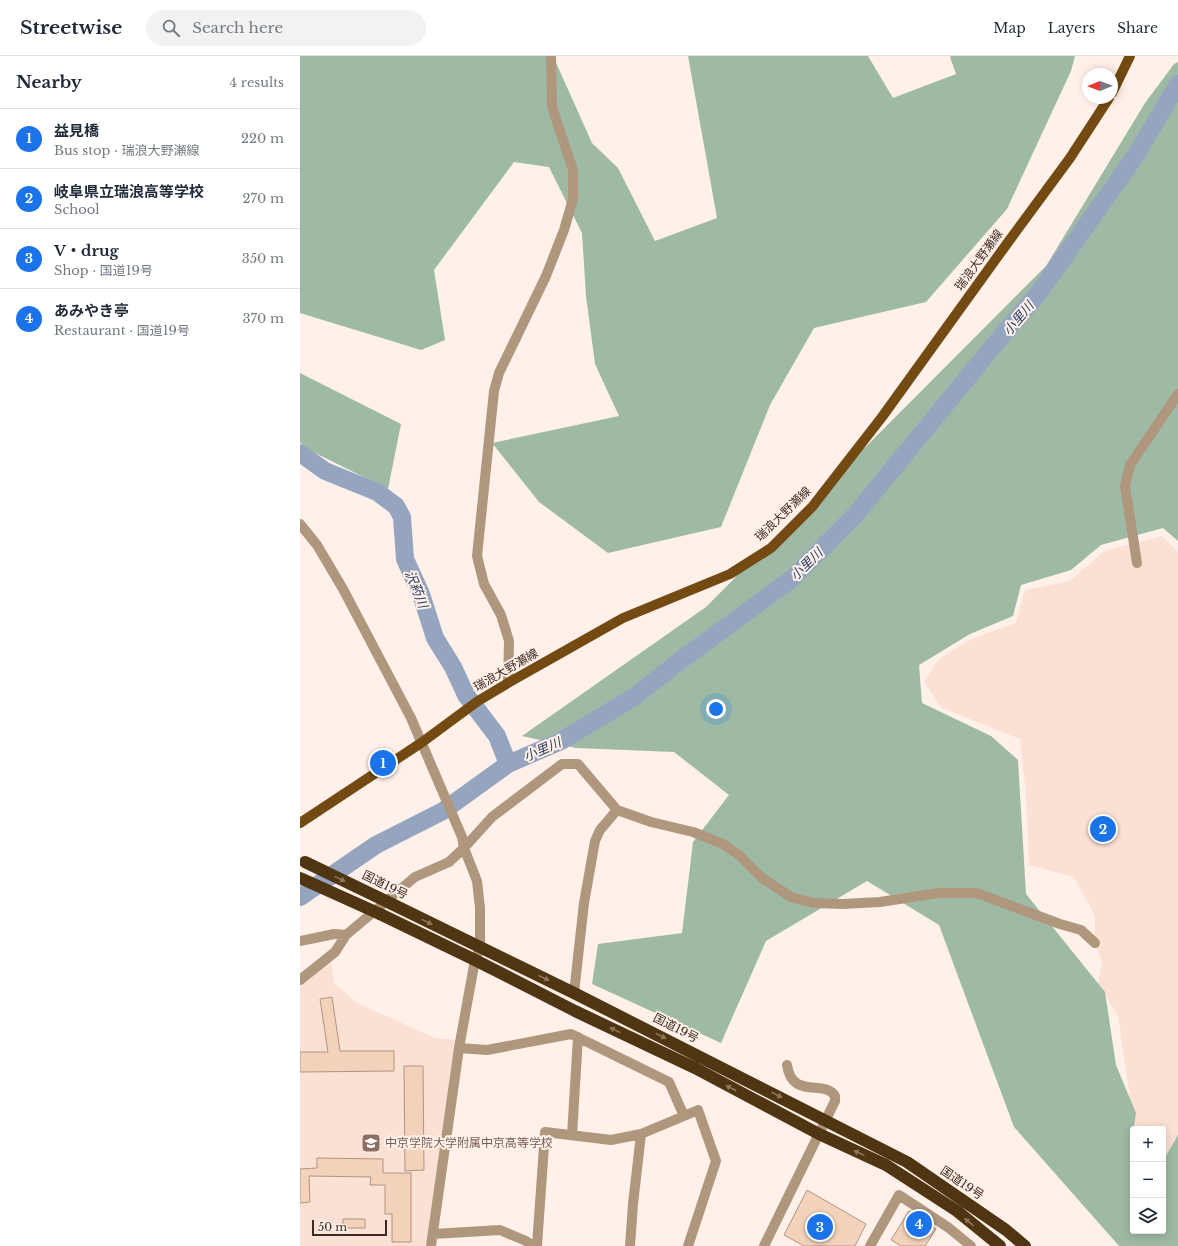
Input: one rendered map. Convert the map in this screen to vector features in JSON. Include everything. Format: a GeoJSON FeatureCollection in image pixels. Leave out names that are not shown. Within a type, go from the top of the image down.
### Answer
{"type":"FeatureCollection","features":[{"type":"Feature","properties":{"kind":"highway","name":"国道19号"},"geometry":{"type":"LineString","coordinates":[[303,861],[574,993],[825,1119],[907,1162],[1006,1230],[1025,1246]]}},
{"type":"Feature","properties":{"kind":"highway"},"geometry":{"type":"LineString","coordinates":[[300,878],[380,914],[475,960],[575,1011],[695,1068],[819,1134],[886,1165],[957,1212],[1000,1246]]}},
{"type":"Feature","properties":{"kind":"main road"},"geometry":{"type":"LineString","coordinates":[[1118,81],[1130,56]]}},
{"type":"Feature","properties":{"kind":"main road","name":"瑞浪大野瀬線"},"geometry":{"type":"LineString","coordinates":[[300,823],[421,743],[478,701],[508,683],[623,618],[730,574],[771,548],[807,512],[882,417],[1070,158],[1105,104]]}},
{"type":"Feature","properties":{"kind":"street"},"geometry":{"type":"LineString","coordinates":[[508,683],[509,641],[501,615],[484,584],[477,556],[494,391],[499,373],[546,276],[564,230],[573,199],[573,170],[552,107],[551,56]]}},
{"type":"Feature","properties":{"kind":"street"},"geometry":{"type":"LineString","coordinates":[[1137,563],[1125,486],[1130,465],[1178,394]]}},
{"type":"Feature","properties":{"kind":"street"},"geometry":{"type":"LineString","coordinates":[[300,524],[317,545],[343,589],[411,718],[462,837],[464,848],[477,881],[480,908],[480,948],[475,960],[459,1048],[431,1246]]}},
{"type":"Feature","properties":{"kind":"street"},"geometry":{"type":"LineString","coordinates":[[300,980],[335,952],[346,935],[415,877],[449,862],[492,817],[562,764],[578,764],[617,810],[651,822],[693,832],[723,844],[739,855],[762,878],[791,897],[814,903],[844,904],[880,902],[938,894],[976,893],[1060,924],[1081,930],[1095,943]]}},
{"type":"Feature","properties":{"kind":"street"},"geometry":{"type":"LineString","coordinates":[[574,993],[584,904],[595,841],[600,830],[617,810]]}},
{"type":"Feature","properties":{"kind":"street"},"geometry":{"type":"LineString","coordinates":[[300,941],[334,934],[346,935]]}},
{"type":"Feature","properties":{"kind":"street"},"geometry":{"type":"LineString","coordinates":[[459,1048],[487,1050],[571,1034],[669,1082],[684,1116]]}},
{"type":"Feature","properties":{"kind":"street"},"geometry":{"type":"LineString","coordinates":[[572,1135],[578,1037]]}},
{"type":"Feature","properties":{"kind":"street"},"geometry":{"type":"LineString","coordinates":[[764,1246],[835,1101],[835,1096],[830,1090],[803,1086],[796,1083],[791,1079],[788,1073],[787,1065]]}},
{"type":"Feature","properties":{"kind":"street"},"geometry":{"type":"LineString","coordinates":[[537,1246],[545,1132],[612,1140],[641,1134],[698,1110],[716,1161],[688,1246]]}},
{"type":"Feature","properties":{"kind":"street"},"geometry":{"type":"LineString","coordinates":[[630,1246],[641,1134]]}},
{"type":"Feature","properties":{"kind":"street"},"geometry":{"type":"LineString","coordinates":[[870,1246],[899,1195],[949,1228],[971,1246]]}},
{"type":"Feature","properties":{"kind":"street"},"geometry":{"type":"LineString","coordinates":[[433,1234],[500,1230],[526,1241],[532,1246]]}},
{"type":"Feature","properties":{"kind":"shaded area"},"geometry":{"type":"Polygon","coordinates":[[[1162,536],[1178,552],[1178,1135],[1166,1157],[1166,1126],[1134,1126],[1118,1016],[1098,983],[1102,962],[1095,943],[1095,916],[1074,877],[1029,865],[1026,793],[1020,739],[942,708],[924,682],[938,660],[969,640],[1016,623],[1025,590],[1070,581],[1104,551],[1162,536]]]}},
{"type":"Feature","properties":{"kind":"shaded area","name":"中京学院大学附属中京高等学校"},"geometry":{"type":"Polygon","coordinates":[[[331,960],[334,983],[359,1004],[435,1038],[455,1040],[428,1246],[300,1246],[300,985],[331,960]]]}},
{"type":"Feature","properties":{"kind":"green space"},"geometry":{"type":"Polygon","coordinates":[[[300,56],[553,56],[592,143],[618,168],[655,241],[717,218],[688,56],[868,56],[893,98],[956,74],[950,57],[951,56],[1075,56],[1071,71],[1007,209],[926,302],[814,328],[770,405],[721,527],[608,553],[539,502],[492,443],[619,416],[595,364],[586,296],[582,233],[549,167],[514,162],[434,270],[445,340],[421,350],[300,313],[300,56]]]}},
{"type":"Feature","properties":{"kind":"green space"},"geometry":{"type":"Polygon","coordinates":[[[1178,62],[1178,541],[1163,528],[1101,545],[1071,570],[1021,585],[1013,616],[970,634],[919,665],[922,703],[991,736],[1018,760],[1026,894],[1105,992],[1116,1065],[1136,1113],[1134,1126],[1130,1126],[1130,1234],[1166,1234],[1166,1156],[1178,1135],[1178,1246],[1119,1246],[1014,1127],[939,925],[867,881],[766,941],[721,1043],[592,984],[598,944],[682,933],[693,842],[729,795],[674,752],[576,748],[522,736],[706,607],[1046,266],[1145,103],[1174,64],[1178,62]]]}},
{"type":"Feature","properties":{"kind":"green space"},"geometry":{"type":"Polygon","coordinates":[[[300,373],[401,424],[388,489],[305,448],[300,442],[300,373]]]}},
{"type":"Feature","properties":{"kind":"building"},"geometry":{"type":"Polygon","coordinates":[[[332,997],[340,1051],[394,1051],[394,1071],[300,1072],[300,1052],[328,1052],[320,999],[332,997]]]}},
{"type":"Feature","properties":{"kind":"building"},"geometry":{"type":"Polygon","coordinates":[[[404,1066],[423,1066],[424,1170],[405,1171],[404,1066]]]}},
{"type":"Feature","properties":{"kind":"building"},"geometry":{"type":"Polygon","coordinates":[[[317,1158],[383,1159],[383,1173],[411,1173],[411,1242],[392,1242],[392,1214],[385,1214],[385,1185],[370,1185],[371,1177],[309,1176],[310,1202],[300,1203],[300,1169],[317,1168],[317,1158]]]}},
{"type":"Feature","properties":{"kind":"building"},"geometry":{"type":"Polygon","coordinates":[[[807,1190],[866,1224],[855,1246],[804,1246],[784,1235],[807,1190]]]}},
{"type":"Feature","properties":{"kind":"building"},"geometry":{"type":"Polygon","coordinates":[[[909,1211],[936,1229],[925,1246],[901,1246],[891,1240],[909,1211]]]}},
{"type":"Feature","properties":{"kind":"building"},"geometry":{"type":"Polygon","coordinates":[[[343,1219],[365,1219],[365,1228],[343,1228],[343,1219]]]}},
{"type":"Feature","properties":{"kind":"waterway","name":"小里川"},"geometry":{"type":"LineString","coordinates":[[300,897],[376,845],[443,811],[508,764],[561,741],[634,697],[681,660],[793,578],[856,514],[1004,333],[1038,294],[1136,155],[1178,84]]}},
{"type":"Feature","properties":{"kind":"waterway","name":"沢葯川"},"geometry":{"type":"LineString","coordinates":[[300,453],[325,471],[377,492],[396,506],[402,517],[405,559],[421,594],[435,638],[453,667],[466,695],[497,736],[508,764]]}},
{"type":"Feature","properties":{"kind":"place","name":"益見橋"},"geometry":{"type":"Point","coordinates":[383,763]}},
{"type":"Feature","properties":{"kind":"place","name":"岐阜県立瑞浪高等学校"},"geometry":{"type":"Point","coordinates":[1103,829]}},
{"type":"Feature","properties":{"kind":"place","name":"中京学院大学附属中京高等学校"},"geometry":{"type":"Point","coordinates":[371,1143]}},
{"type":"Feature","properties":{"kind":"place","name":"あみやき亭"},"geometry":{"type":"Point","coordinates":[919,1224]}},
{"type":"Feature","properties":{"kind":"place","name":"V・drug"},"geometry":{"type":"Point","coordinates":[820,1227]}}]}
